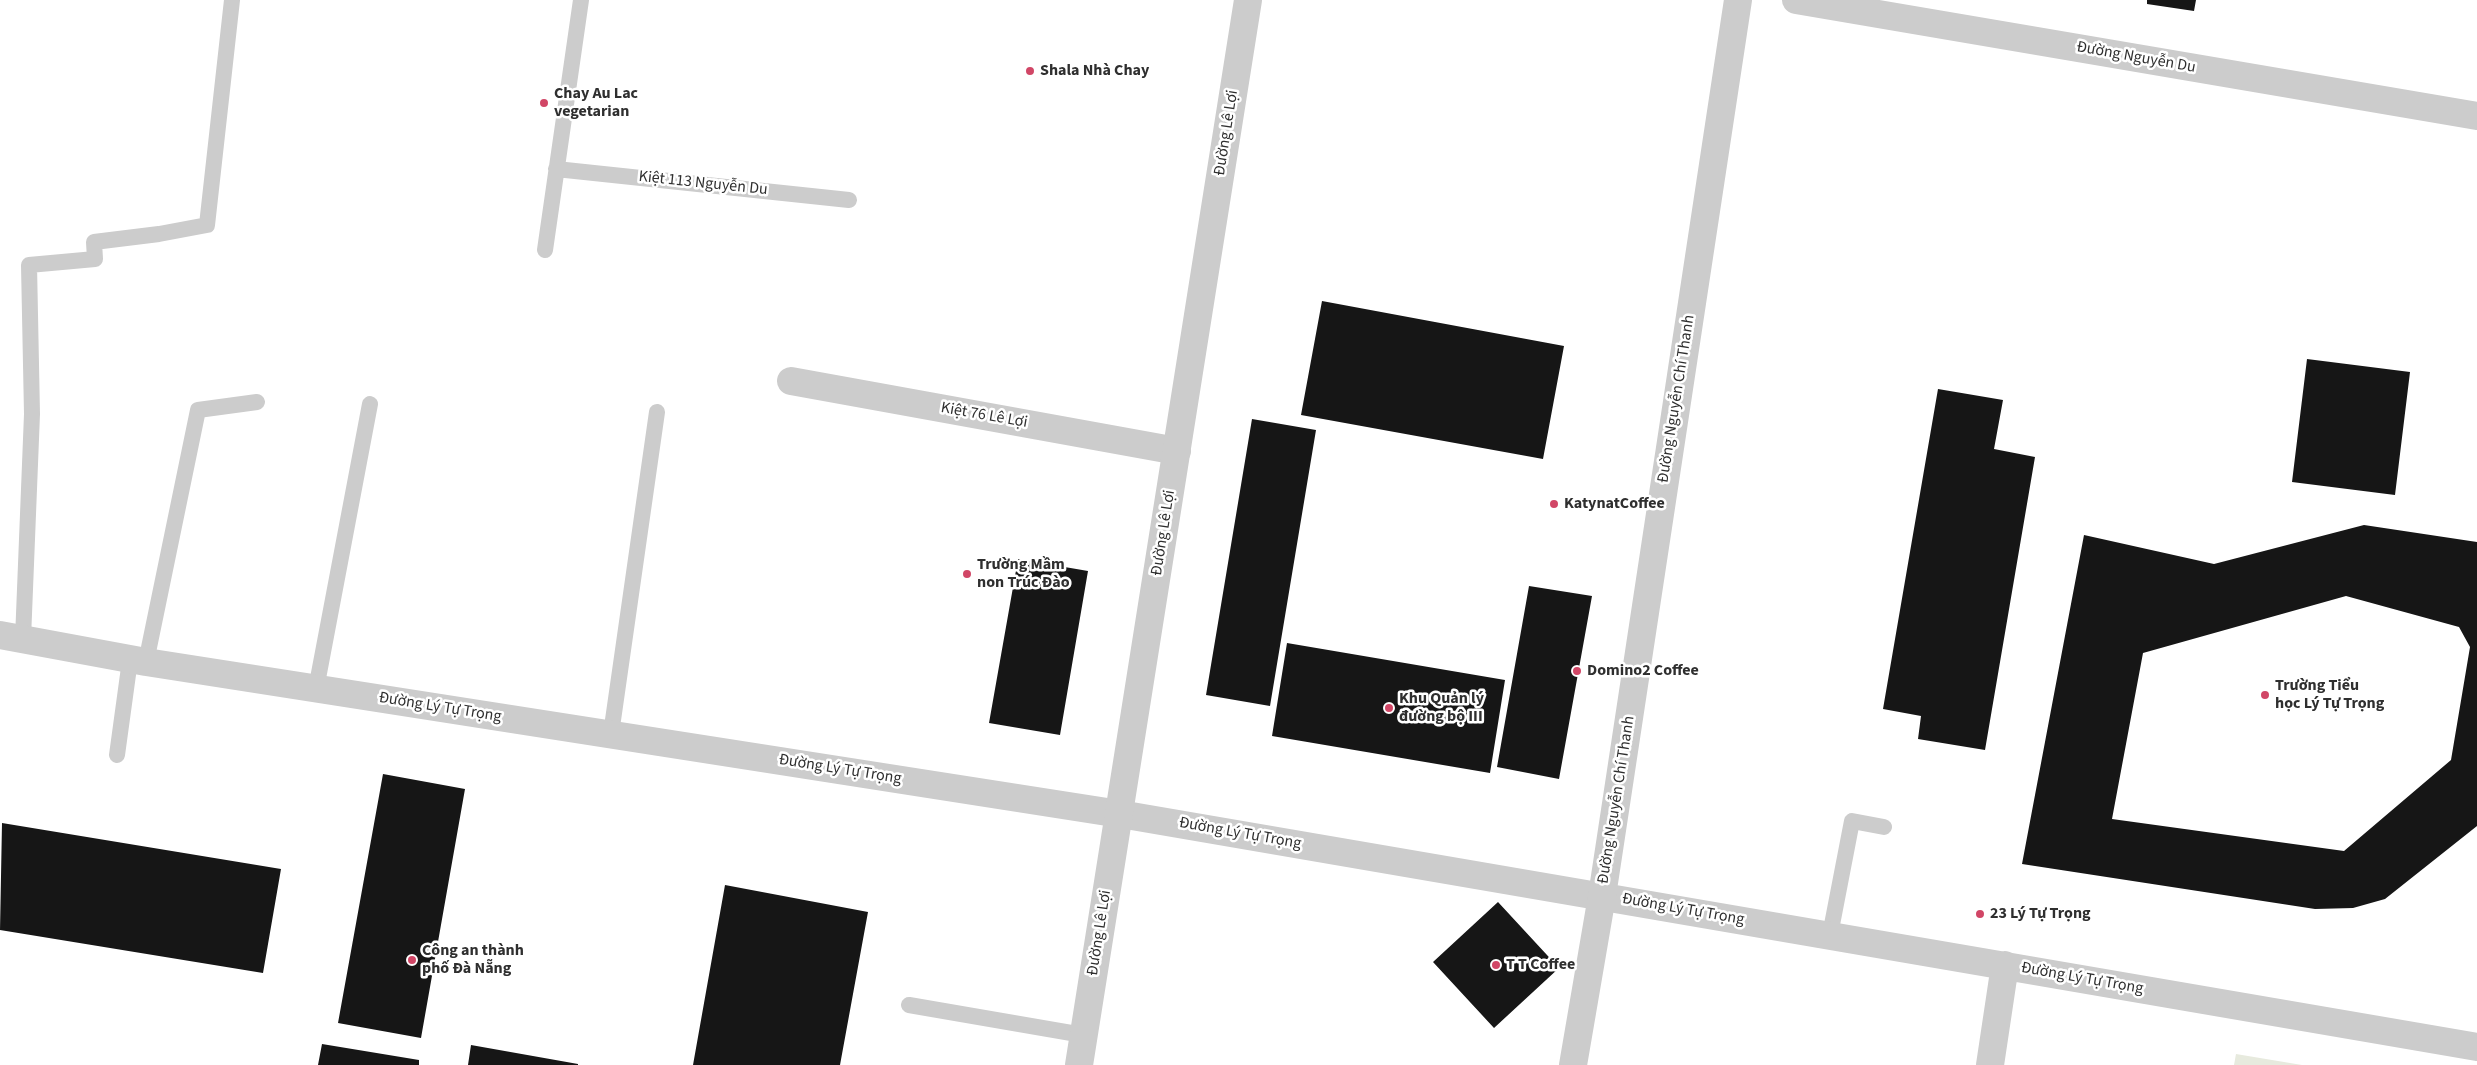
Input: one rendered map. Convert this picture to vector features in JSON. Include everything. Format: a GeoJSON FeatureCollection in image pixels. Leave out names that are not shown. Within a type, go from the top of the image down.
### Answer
{"type":"FeatureCollection","features":[{"type":"Feature","properties":{"kind":"street","name":"Đường Lê Lợi"},"geometry":{"type":"LineString","coordinates":[[1078,1065],[1120,814],[1248,0]]}},
{"type":"Feature","properties":{"kind":"street","name":"Đường Nguyễn Chí Thanh"},"geometry":{"type":"LineString","coordinates":[[1573,1065],[1602,896],[1738,0]]}},
{"type":"Feature","properties":{"kind":"street","name":"Đường Nguyễn Du"},"geometry":{"type":"LineString","coordinates":[[1796,0],[2477,116]]}},
{"type":"Feature","properties":{"kind":"street","name":"Kiệt 76 Lê Lợi"},"geometry":{"type":"LineString","coordinates":[[791,381],[1177,451]]}},
{"type":"Feature","properties":{"kind":"street","name":"Đường Lý Tự Trọng"},"geometry":{"type":"LineString","coordinates":[[12,637],[138,661],[1120,814],[2477,1047]]}},
{"type":"Feature","properties":{"kind":"street"},"geometry":{"type":"LineString","coordinates":[[1990,1065],[2005,965]]}},
{"type":"Feature","properties":{"kind":"lane"},"geometry":{"type":"LineString","coordinates":[[12,637],[32,414],[29,266],[95,259],[94,242],[159,234],[207,225],[232,0]]}},
{"type":"Feature","properties":{"kind":"lane"},"geometry":{"type":"LineString","coordinates":[[545,250],[581,0]]}},
{"type":"Feature","properties":{"kind":"lane","name":"Kiệt 113 Nguyễn Du"},"geometry":{"type":"LineString","coordinates":[[556,169],[849,200]]}},
{"type":"Feature","properties":{"kind":"lane"},"geometry":{"type":"LineString","coordinates":[[117,755],[198,410],[257,402]]}},
{"type":"Feature","properties":{"kind":"lane"},"geometry":{"type":"LineString","coordinates":[[316,689],[370,404]]}},
{"type":"Feature","properties":{"kind":"lane"},"geometry":{"type":"LineString","coordinates":[[611,734],[657,412]]}},
{"type":"Feature","properties":{"kind":"lane"},"geometry":{"type":"LineString","coordinates":[[1830,935],[1852,821],[1884,827]]}},
{"type":"Feature","properties":{"kind":"lane"},"geometry":{"type":"LineString","coordinates":[[909,1005],[1083,1035]]}},
{"type":"Feature","properties":{"kind":"shaded area"},"geometry":{"type":"Polygon","coordinates":[[[2236,1054],[2302,1065],[2234,1065],[2236,1054]]]}},
{"type":"Feature","properties":{"kind":"building"},"geometry":{"type":"Polygon","coordinates":[[[2147,0],[2196,0],[2194,11],[2147,4],[2147,0]]]}},
{"type":"Feature","properties":{"kind":"building"},"geometry":{"type":"Polygon","coordinates":[[[1322,301],[1564,346],[1543,459],[1301,415],[1322,301]]]}},
{"type":"Feature","properties":{"kind":"building"},"geometry":{"type":"Polygon","coordinates":[[[2307,359],[2410,372],[2395,495],[2292,482],[2307,359]]]}},
{"type":"Feature","properties":{"kind":"building"},"geometry":{"type":"Polygon","coordinates":[[[1938,389],[2003,400],[1994,449],[2035,457],[1985,750],[1918,739],[1921,716],[1883,709],[1938,389]]]}},
{"type":"Feature","properties":{"kind":"building"},"geometry":{"type":"Polygon","coordinates":[[[1252,419],[1316,430],[1270,706],[1206,695],[1252,419]]]}},
{"type":"Feature","properties":{"kind":"building"},"geometry":{"type":"Polygon","coordinates":[[[2364,525],[2477,542],[2477,826],[2385,899],[2353,908],[2315,909],[2022,864],[2084,535],[2214,564],[2364,525]],[[2346,596],[2143,653],[2112,819],[2344,851],[2451,760],[2470,647],[2459,627],[2346,596]]]}},
{"type":"Feature","properties":{"kind":"building"},"geometry":{"type":"Polygon","coordinates":[[[1018,559],[1088,571],[1060,735],[989,723],[1018,559]]]}},
{"type":"Feature","properties":{"kind":"building"},"geometry":{"type":"Polygon","coordinates":[[[1529,586],[1592,596],[1559,779],[1497,767],[1529,586]]]}},
{"type":"Feature","properties":{"kind":"building","name":"Khu Quản lý đường bộ III"},"geometry":{"type":"Polygon","coordinates":[[[1287,643],[1505,680],[1490,773],[1272,736],[1287,643]]]}},
{"type":"Feature","properties":{"kind":"building"},"geometry":{"type":"Polygon","coordinates":[[[383,774],[465,789],[421,1038],[338,1023],[383,774]]]}},
{"type":"Feature","properties":{"kind":"building"},"geometry":{"type":"Polygon","coordinates":[[[2,823],[281,869],[263,973],[0,930],[2,823]]]}},
{"type":"Feature","properties":{"kind":"building"},"geometry":{"type":"Polygon","coordinates":[[[725,885],[868,912],[840,1065],[693,1065],[725,885]]]}},
{"type":"Feature","properties":{"kind":"building","name":"T T Coffee"},"geometry":{"type":"Polygon","coordinates":[[[1498,902],[1559,968],[1494,1028],[1433,962],[1498,902]]]}},
{"type":"Feature","properties":{"kind":"building"},"geometry":{"type":"Polygon","coordinates":[[[322,1044],[419,1060],[419,1065],[318,1065],[322,1044]]]}},
{"type":"Feature","properties":{"kind":"building"},"geometry":{"type":"Polygon","coordinates":[[[471,1045],[578,1064],[578,1065],[468,1065],[471,1045]]]}},
{"type":"Feature","properties":{"kind":"place","name":"Shala Nhà Chay"},"geometry":{"type":"Point","coordinates":[1030,71]}},
{"type":"Feature","properties":{"kind":"place","name":"Chay Au Lac vegetarian"},"geometry":{"type":"Point","coordinates":[544,103]}},
{"type":"Feature","properties":{"kind":"place","name":"KatynatCoffee"},"geometry":{"type":"Point","coordinates":[1554,504]}},
{"type":"Feature","properties":{"kind":"place","name":"Trường Mầm non Trúc Đào"},"geometry":{"type":"Point","coordinates":[967,574]}},
{"type":"Feature","properties":{"kind":"place","name":"Domino2 Coffee"},"geometry":{"type":"Point","coordinates":[1577,671]}},
{"type":"Feature","properties":{"kind":"place","name":"Trường Tiểu học Lý Tự Trọng"},"geometry":{"type":"Point","coordinates":[2265,695]}},
{"type":"Feature","properties":{"kind":"place","name":"Khu Quản lý đường bộ III"},"geometry":{"type":"Point","coordinates":[1389,708]}},
{"type":"Feature","properties":{"kind":"place","name":"23 Lý Tự Trọng"},"geometry":{"type":"Point","coordinates":[1980,914]}},
{"type":"Feature","properties":{"kind":"place","name":"Công an thành phố Đà Nẵng"},"geometry":{"type":"Point","coordinates":[412,960]}},
{"type":"Feature","properties":{"kind":"place","name":"T T Coffee"},"geometry":{"type":"Point","coordinates":[1496,965]}}]}
